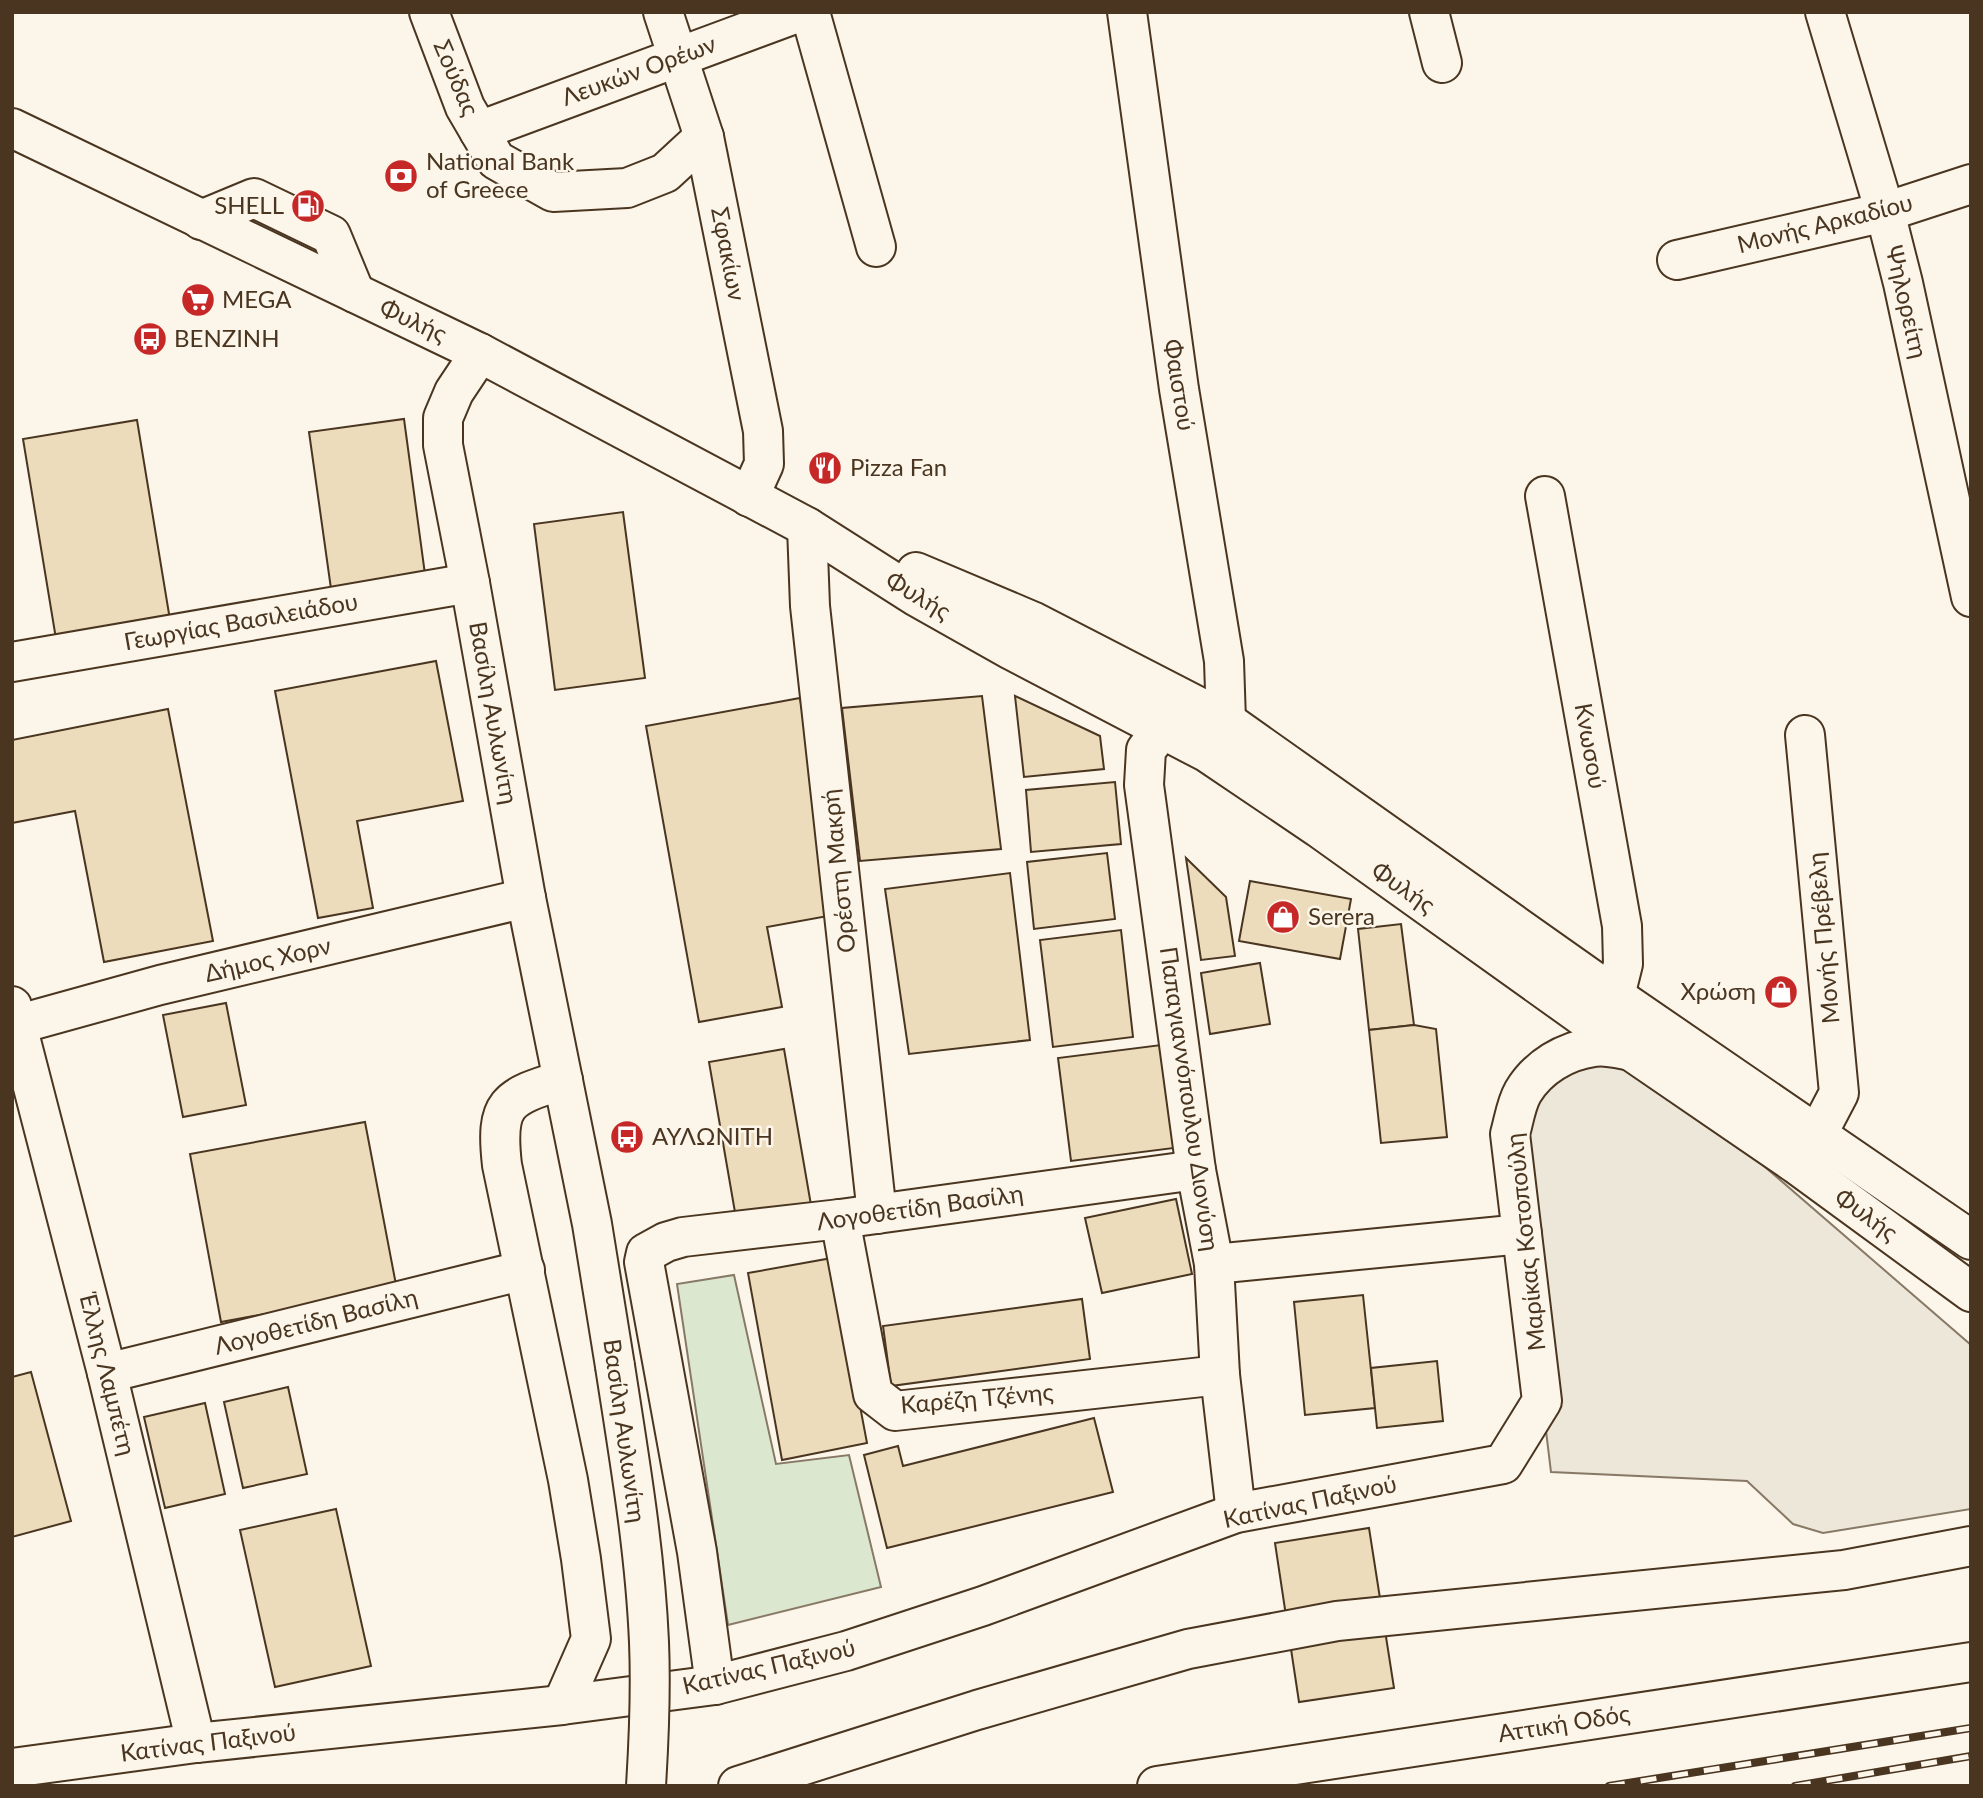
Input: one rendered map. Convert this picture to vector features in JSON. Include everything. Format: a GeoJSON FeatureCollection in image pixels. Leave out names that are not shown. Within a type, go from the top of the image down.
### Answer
{"type":"FeatureCollection","features":[{"type":"Feature","properties":{"kind":"main road","name":"Σούδας"},"geometry":{"type":"LineString","coordinates":[[429,12],[465,107],[496,160],[553,192],[627,188],[664,173],[704,137]]}},
{"type":"Feature","properties":{"kind":"main road","name":"Σφακίων"},"geometry":{"type":"LineString","coordinates":[[663,12],[704,137],[763,431],[764,464],[750,497]]}},
{"type":"Feature","properties":{"kind":"main road","name":"Λευκών Ορέων"},"geometry":{"type":"LineString","coordinates":[[479,131],[800,12]]}},
{"type":"Feature","properties":{"kind":"main road"},"geometry":{"type":"LineString","coordinates":[[810,12],[876,247]]}},
{"type":"Feature","properties":{"kind":"main road","name":"Φαιστού"},"geometry":{"type":"LineString","coordinates":[[1127,12],[1179,389],[1224,661],[1226,721]]}},
{"type":"Feature","properties":{"kind":"main road"},"geometry":{"type":"LineString","coordinates":[[1429,12],[1441,63]]}},
{"type":"Feature","properties":{"kind":"main road","name":"Ψηλορείτη"},"geometry":{"type":"LineString","coordinates":[[1825,12],[1885,212],[1969,580]]}},
{"type":"Feature","properties":{"kind":"main road","name":"Φυλής"},"geometry":{"type":"LineString","coordinates":[[18,137],[201,220],[480,353],[807,527],[918,597],[1011,650],[1208,754],[1319,828],[1632,1051],[1797,1164],[1971,1292]]}},
{"type":"Feature","properties":{"kind":"main road","name":"Μονής Αρκαδίου"},"geometry":{"type":"LineString","coordinates":[[1677,260],[1885,212],[1971,184]]}},
{"type":"Feature","properties":{"kind":"main road","name":"Βασίλη Αυλωνίτη"},"geometry":{"type":"LineString","coordinates":[[480,353],[454,392],[443,418],[443,445],[526,898],[593,1224],[615,1366],[638,1524],[649,1641],[646,1786]]}},
{"type":"Feature","properties":{"kind":"main road","name":"Κνωσού"},"geometry":{"type":"LineString","coordinates":[[1545,496],[1622,926],[1623,964],[1615,996]]}},
{"type":"Feature","properties":{"kind":"main road","name":"Φυλής"},"geometry":{"type":"LineString","coordinates":[[807,527],[1032,621],[1186,698],[1226,721],[1615,996],[1971,1240]]}},
{"type":"Feature","properties":{"kind":"main road","name":"Ορέστη Μακρή"},"geometry":{"type":"LineString","coordinates":[[807,527],[810,606],[858,1217]]}},
{"type":"Feature","properties":{"kind":"main road","name":"Γεωργίας Βασιλειάδου"},"geometry":{"type":"LineString","coordinates":[[12,662],[470,583]]}},
{"type":"Feature","properties":{"kind":"main road","name":"Παπαγιαννόπουλου Διονύση"},"geometry":{"type":"LineString","coordinates":[[1186,698],[1146,750],[1144,785],[1196,1171],[1214,1264],[1220,1375],[1236,1513]]}},
{"type":"Feature","properties":{"kind":"main road"},"geometry":{"type":"LineString","coordinates":[[1208,754],[1226,721]]}},
{"type":"Feature","properties":{"kind":"main road","name":"Μονής Πρέβελη"},"geometry":{"type":"LineString","coordinates":[[1805,735],[1839,1093],[1816,1135]]}},
{"type":"Feature","properties":{"kind":"main road","name":"Δήμος Χορν"},"geometry":{"type":"LineString","coordinates":[[14,1019],[526,898]]}},
{"type":"Feature","properties":{"kind":"main road","name":"Έλλης Λαμπέτη"},"geometry":{"type":"LineString","coordinates":[[14,1019],[107,1373],[196,1743]]}},
{"type":"Feature","properties":{"kind":"main road","name":"Μαρίκας Κοτοπούλη"},"geometry":{"type":"LineString","coordinates":[[1503,1464],[1542,1401],[1510,1134],[1523,1093],[1542,1069],[1566,1054],[1596,1046],[1632,1051]]}},
{"type":"Feature","properties":{"kind":"main road"},"geometry":{"type":"LineString","coordinates":[[562,1705],[590,1639],[582,1559],[502,1165],[499,1136],[501,1115],[516,1097],[526,1091],[564,1080]]}},
{"type":"Feature","properties":{"kind":"main road","name":"Λογοθετίδη Βασίλη"},"geometry":{"type":"LineString","coordinates":[[646,1253],[682,1237],[858,1217],[1196,1171]]}},
{"type":"Feature","properties":{"kind":"main road"},"geometry":{"type":"LineString","coordinates":[[1927,1210],[1956,1222],[1971,1222]]}},
{"type":"Feature","properties":{"kind":"main road","name":"Καρέζη Τζένης"},"geometry":{"type":"LineString","coordinates":[[858,1217],[873,1394],[895,1411],[1220,1375]]}},
{"type":"Feature","properties":{"kind":"main road"},"geometry":{"type":"LineString","coordinates":[[1214,1264],[1522,1234]]}},
{"type":"Feature","properties":{"kind":"main road","name":"Βασίλη Αυλωνίτη"},"geometry":{"type":"LineString","coordinates":[[646,1253],[644,1262],[697,1552],[715,1685]]}},
{"type":"Feature","properties":{"kind":"main road","name":"Λογοθετίδη Βασίλη"},"geometry":{"type":"LineString","coordinates":[[107,1373],[525,1270]]}},
{"type":"Feature","properties":{"kind":"main road","name":"Κατίνας Παξινού"},"geometry":{"type":"LineString","coordinates":[[12,1768],[196,1743],[562,1705],[715,1685],[846,1651],[984,1606],[1236,1513],[1503,1464]]}},
{"type":"Feature","properties":{"kind":"main road"},"geometry":{"type":"LineString","coordinates":[[738,1786],[977,1710],[1188,1650],[1337,1620],[1844,1570],[1971,1546]]}},
{"type":"Feature","properties":{"kind":"main road","name":"Αττική Οδός"},"geometry":{"type":"LineString","coordinates":[[1157,1786],[1971,1662]]}},
{"type":"Feature","properties":{"kind":"green space"},"geometry":{"type":"Polygon","coordinates":[[[734,1275],[776,1464],[849,1455],[881,1587],[728,1625],[677,1284],[734,1275]]]}},
{"type":"Feature","properties":{"kind":"shaded area"},"geometry":{"type":"Polygon","coordinates":[[[1631,1051],[1971,1345],[1971,1509],[1823,1533],[1793,1524],[1747,1481],[1551,1472],[1510,1134],[1542,1069],[1631,1051]]]}},
{"type":"Feature","properties":{"kind":"building"},"geometry":{"type":"Polygon","coordinates":[[[404,419],[427,589],[333,603],[309,432],[404,419]]]}},
{"type":"Feature","properties":{"kind":"building"},"geometry":{"type":"Polygon","coordinates":[[[137,420],[172,632],[58,651],[23,439],[137,420]]]}},
{"type":"Feature","properties":{"kind":"building"},"geometry":{"type":"Polygon","coordinates":[[[623,512],[645,678],[555,690],[534,524],[623,512]]]}},
{"type":"Feature","properties":{"kind":"building"},"geometry":{"type":"Polygon","coordinates":[[[436,661],[463,801],[357,821],[373,908],[318,918],[275,691],[436,661]]]}},
{"type":"Feature","properties":{"kind":"building"},"geometry":{"type":"Polygon","coordinates":[[[982,696],[1001,849],[860,861],[842,708],[982,696]]]}},
{"type":"Feature","properties":{"kind":"building"},"geometry":{"type":"Polygon","coordinates":[[[1015,696],[1100,736],[1104,769],[1024,777],[1015,696]]]}},
{"type":"Feature","properties":{"kind":"building"},"geometry":{"type":"Polygon","coordinates":[[[800,698],[839,914],[767,927],[782,1007],[699,1022],[646,726],[800,698]]]}},
{"type":"Feature","properties":{"kind":"building"},"geometry":{"type":"Polygon","coordinates":[[[168,709],[213,941],[104,962],[75,811],[12,823],[12,740],[168,709]]]}},
{"type":"Feature","properties":{"kind":"building"},"geometry":{"type":"Polygon","coordinates":[[[1115,782],[1121,844],[1031,852],[1026,790],[1115,782]]]}},
{"type":"Feature","properties":{"kind":"building"},"geometry":{"type":"Polygon","coordinates":[[[1107,853],[1115,919],[1034,929],[1027,862],[1107,853]]]}},
{"type":"Feature","properties":{"kind":"building"},"geometry":{"type":"Polygon","coordinates":[[[1186,858],[1226,897],[1235,956],[1201,960],[1186,858]]]}},
{"type":"Feature","properties":{"kind":"building"},"geometry":{"type":"Polygon","coordinates":[[[1010,873],[1030,1040],[909,1054],[885,889],[1010,873]]]}},
{"type":"Feature","properties":{"kind":"building"},"geometry":{"type":"Polygon","coordinates":[[[1250,881],[1351,899],[1340,959],[1239,941],[1250,881]]]}},
{"type":"Feature","properties":{"kind":"building"},"geometry":{"type":"Polygon","coordinates":[[[1401,924],[1414,1025],[1369,1030],[1358,929],[1401,924]]]}},
{"type":"Feature","properties":{"kind":"building"},"geometry":{"type":"Polygon","coordinates":[[[1121,930],[1133,1037],[1053,1047],[1040,940],[1121,930]]]}},
{"type":"Feature","properties":{"kind":"building"},"geometry":{"type":"Polygon","coordinates":[[[1260,963],[1270,1024],[1210,1034],[1201,973],[1260,963]]]}},
{"type":"Feature","properties":{"kind":"building"},"geometry":{"type":"Polygon","coordinates":[[[226,1003],[246,1105],[183,1117],[163,1015],[226,1003]]]}},
{"type":"Feature","properties":{"kind":"building"},"geometry":{"type":"Polygon","coordinates":[[[1414,1025],[1436,1029],[1447,1137],[1381,1143],[1369,1030],[1414,1025]]]}},
{"type":"Feature","properties":{"kind":"building"},"geometry":{"type":"Polygon","coordinates":[[[1161,1045],[1174,1148],[1071,1161],[1058,1058],[1161,1045]]]}},
{"type":"Feature","properties":{"kind":"building"},"geometry":{"type":"Polygon","coordinates":[[[784,1049],[811,1205],[736,1218],[709,1062],[784,1049]]]}},
{"type":"Feature","properties":{"kind":"building"},"geometry":{"type":"Polygon","coordinates":[[[365,1122],[397,1290],[221,1322],[190,1154],[365,1122]]]}},
{"type":"Feature","properties":{"kind":"building"},"geometry":{"type":"Polygon","coordinates":[[[1176,1199],[1192,1274],[1102,1293],[1085,1218],[1176,1199]]]}},
{"type":"Feature","properties":{"kind":"building"},"geometry":{"type":"Polygon","coordinates":[[[832,1258],[867,1443],[782,1460],[748,1273],[832,1258]]]}},
{"type":"Feature","properties":{"kind":"building"},"geometry":{"type":"Polygon","coordinates":[[[1363,1295],[1375,1408],[1305,1415],[1294,1302],[1363,1295]]]}},
{"type":"Feature","properties":{"kind":"building"},"geometry":{"type":"Polygon","coordinates":[[[1082,1299],[1090,1359],[891,1386],[883,1326],[1082,1299]]]}},
{"type":"Feature","properties":{"kind":"building"},"geometry":{"type":"Polygon","coordinates":[[[1437,1361],[1443,1421],[1377,1428],[1371,1368],[1437,1361]]]}},
{"type":"Feature","properties":{"kind":"building"},"geometry":{"type":"Polygon","coordinates":[[[31,1372],[71,1521],[12,1537],[12,1377],[31,1372]]]}},
{"type":"Feature","properties":{"kind":"building"},"geometry":{"type":"Polygon","coordinates":[[[288,1387],[307,1474],[243,1488],[224,1402],[288,1387]]]}},
{"type":"Feature","properties":{"kind":"building"},"geometry":{"type":"Polygon","coordinates":[[[205,1403],[225,1494],[165,1508],[144,1417],[205,1403]]]}},
{"type":"Feature","properties":{"kind":"building"},"geometry":{"type":"Polygon","coordinates":[[[1094,1418],[1113,1492],[887,1548],[864,1455],[898,1446],[903,1466],[1094,1418]]]}},
{"type":"Feature","properties":{"kind":"building"},"geometry":{"type":"Polygon","coordinates":[[[336,1509],[371,1666],[275,1687],[240,1530],[336,1509]]]}},
{"type":"Feature","properties":{"kind":"building"},"geometry":{"type":"Polygon","coordinates":[[[1369,1528],[1394,1688],[1299,1702],[1275,1543],[1369,1528]]]}},
{"type":"Feature","properties":{"kind":"railway"},"geometry":{"type":"LineString","coordinates":[[1609,1786],[1971,1728]]}},
{"type":"Feature","properties":{"kind":"railway"},"geometry":{"type":"LineString","coordinates":[[1795,1786],[1971,1756]]}},
{"type":"Feature","properties":{"kind":"place","name":"National Bank of Greece"},"geometry":{"type":"Point","coordinates":[401,176]}},
{"type":"Feature","properties":{"kind":"place","name":"SHELL"},"geometry":{"type":"Point","coordinates":[308,206]}},
{"type":"Feature","properties":{"kind":"place","name":"MEGA"},"geometry":{"type":"Point","coordinates":[198,300]}},
{"type":"Feature","properties":{"kind":"place","name":"ΒΕΝΖΙΝΗ"},"geometry":{"type":"Point","coordinates":[150,339]}},
{"type":"Feature","properties":{"kind":"place","name":"Pizza Fan"},"geometry":{"type":"Point","coordinates":[825,468]}},
{"type":"Feature","properties":{"kind":"place","name":"Serera"},"geometry":{"type":"Point","coordinates":[1283,917]}},
{"type":"Feature","properties":{"kind":"place","name":"Χρώση"},"geometry":{"type":"Point","coordinates":[1781,992]}},
{"type":"Feature","properties":{"kind":"place","name":"ΑΥΛΩΝΙΤΗ"},"geometry":{"type":"Point","coordinates":[627,1137]}}]}
